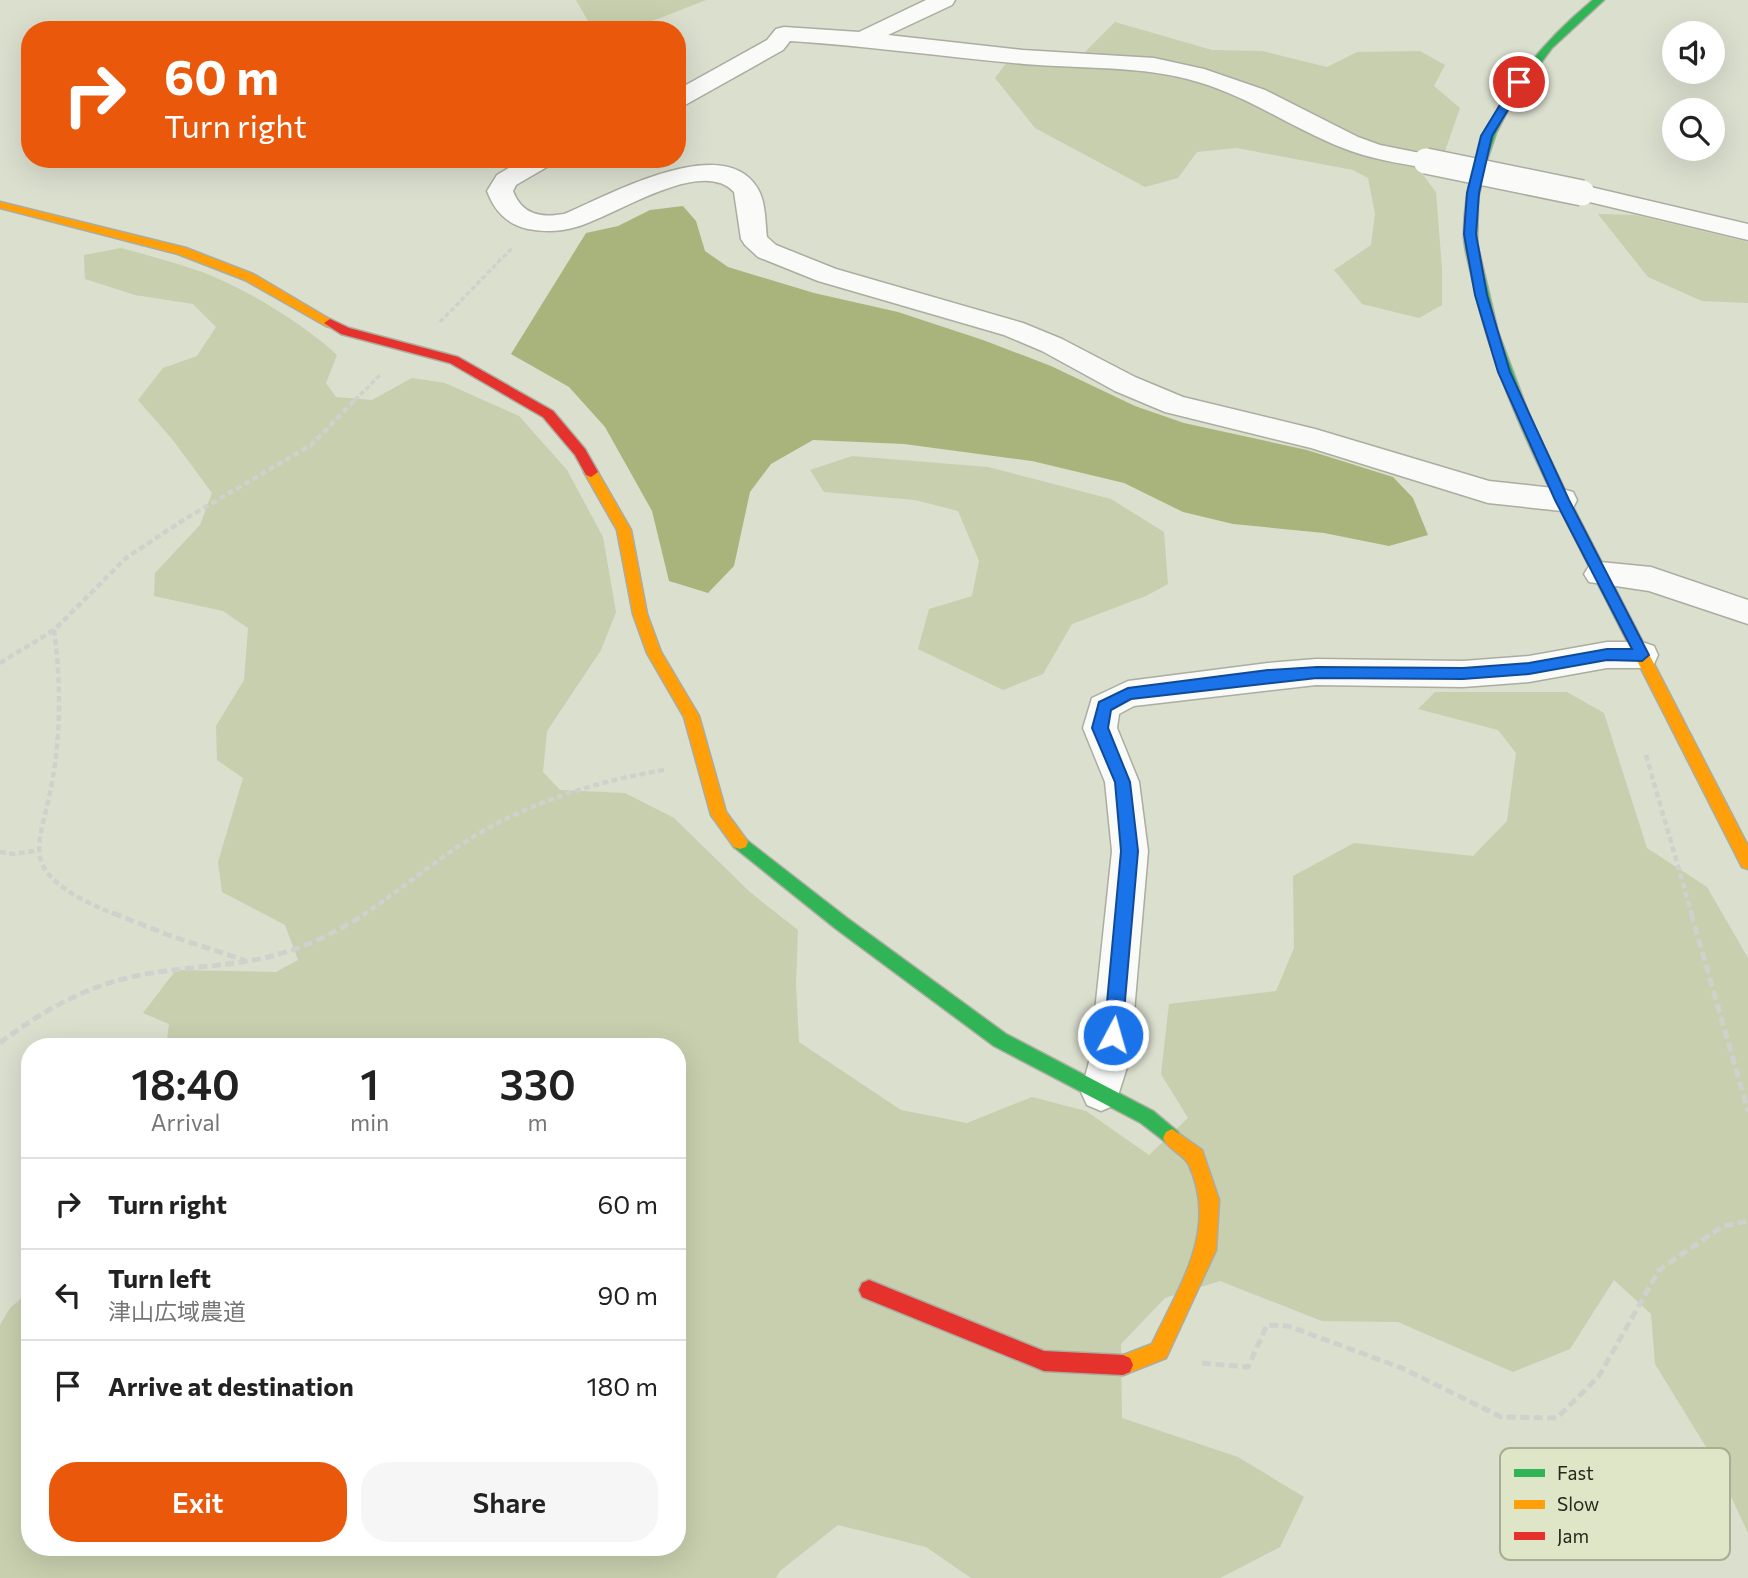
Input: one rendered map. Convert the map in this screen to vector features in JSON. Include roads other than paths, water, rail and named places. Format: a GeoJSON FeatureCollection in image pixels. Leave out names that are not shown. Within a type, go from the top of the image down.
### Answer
{"type":"FeatureCollection","features":[{"type":"Feature","properties":{"kind":"street"},"geometry":{"type":"LineString","coordinates":[[862,39],[944,0]]}},
{"type":"Feature","properties":{"kind":"street"},"geometry":{"type":"LineString","coordinates":[[1599,0],[1578,16],[1519,82],[1487,136],[1473,193],[1470,234],[1481,295],[1504,372],[1562,500],[1748,862]]}},
{"type":"Feature","properties":{"kind":"street"},"geometry":{"type":"LineString","coordinates":[[686,95],[775,45],[784,34],[1166,68],[1203,76],[1257,95],[1349,142],[1374,151],[1582,193],[1748,232]]}},
{"type":"Feature","properties":{"kind":"street"},"geometry":{"type":"LineString","coordinates":[[527,168],[506,180],[500,191],[503,203],[520,218],[533,224],[552,225],[570,221],[683,174],[703,171],[724,174],[736,181],[750,197],[754,239],[767,251],[827,275],[1013,329],[1052,345],[1125,384],[1175,405],[1315,439],[1488,492],[1562,500]]}},
{"type":"Feature","properties":{"kind":"street"},"geometry":{"type":"LineString","coordinates":[[0,205],[182,251],[249,277],[345,331],[454,360],[548,414],[580,452],[624,530],[640,614],[654,653],[691,716],[719,815],[738,840],[768,867],[1000,1040],[1147,1117],[1195,1156],[1210,1200],[1206,1250],[1158,1351],[1120,1366],[1044,1361],[869,1290]]}},
{"type":"Feature","properties":{"kind":"street"},"geometry":{"type":"LineString","coordinates":[[1600,574],[1651,579],[1748,612]]}},
{"type":"Feature","properties":{"kind":"street"},"geometry":{"type":"LineString","coordinates":[[1101,1092],[1110,1058],[1130,851],[1122,782],[1100,728],[1104,706],[1128,694],[1268,676],[1317,672],[1463,674],[1529,669],[1607,655],[1642,655]]}}]}
